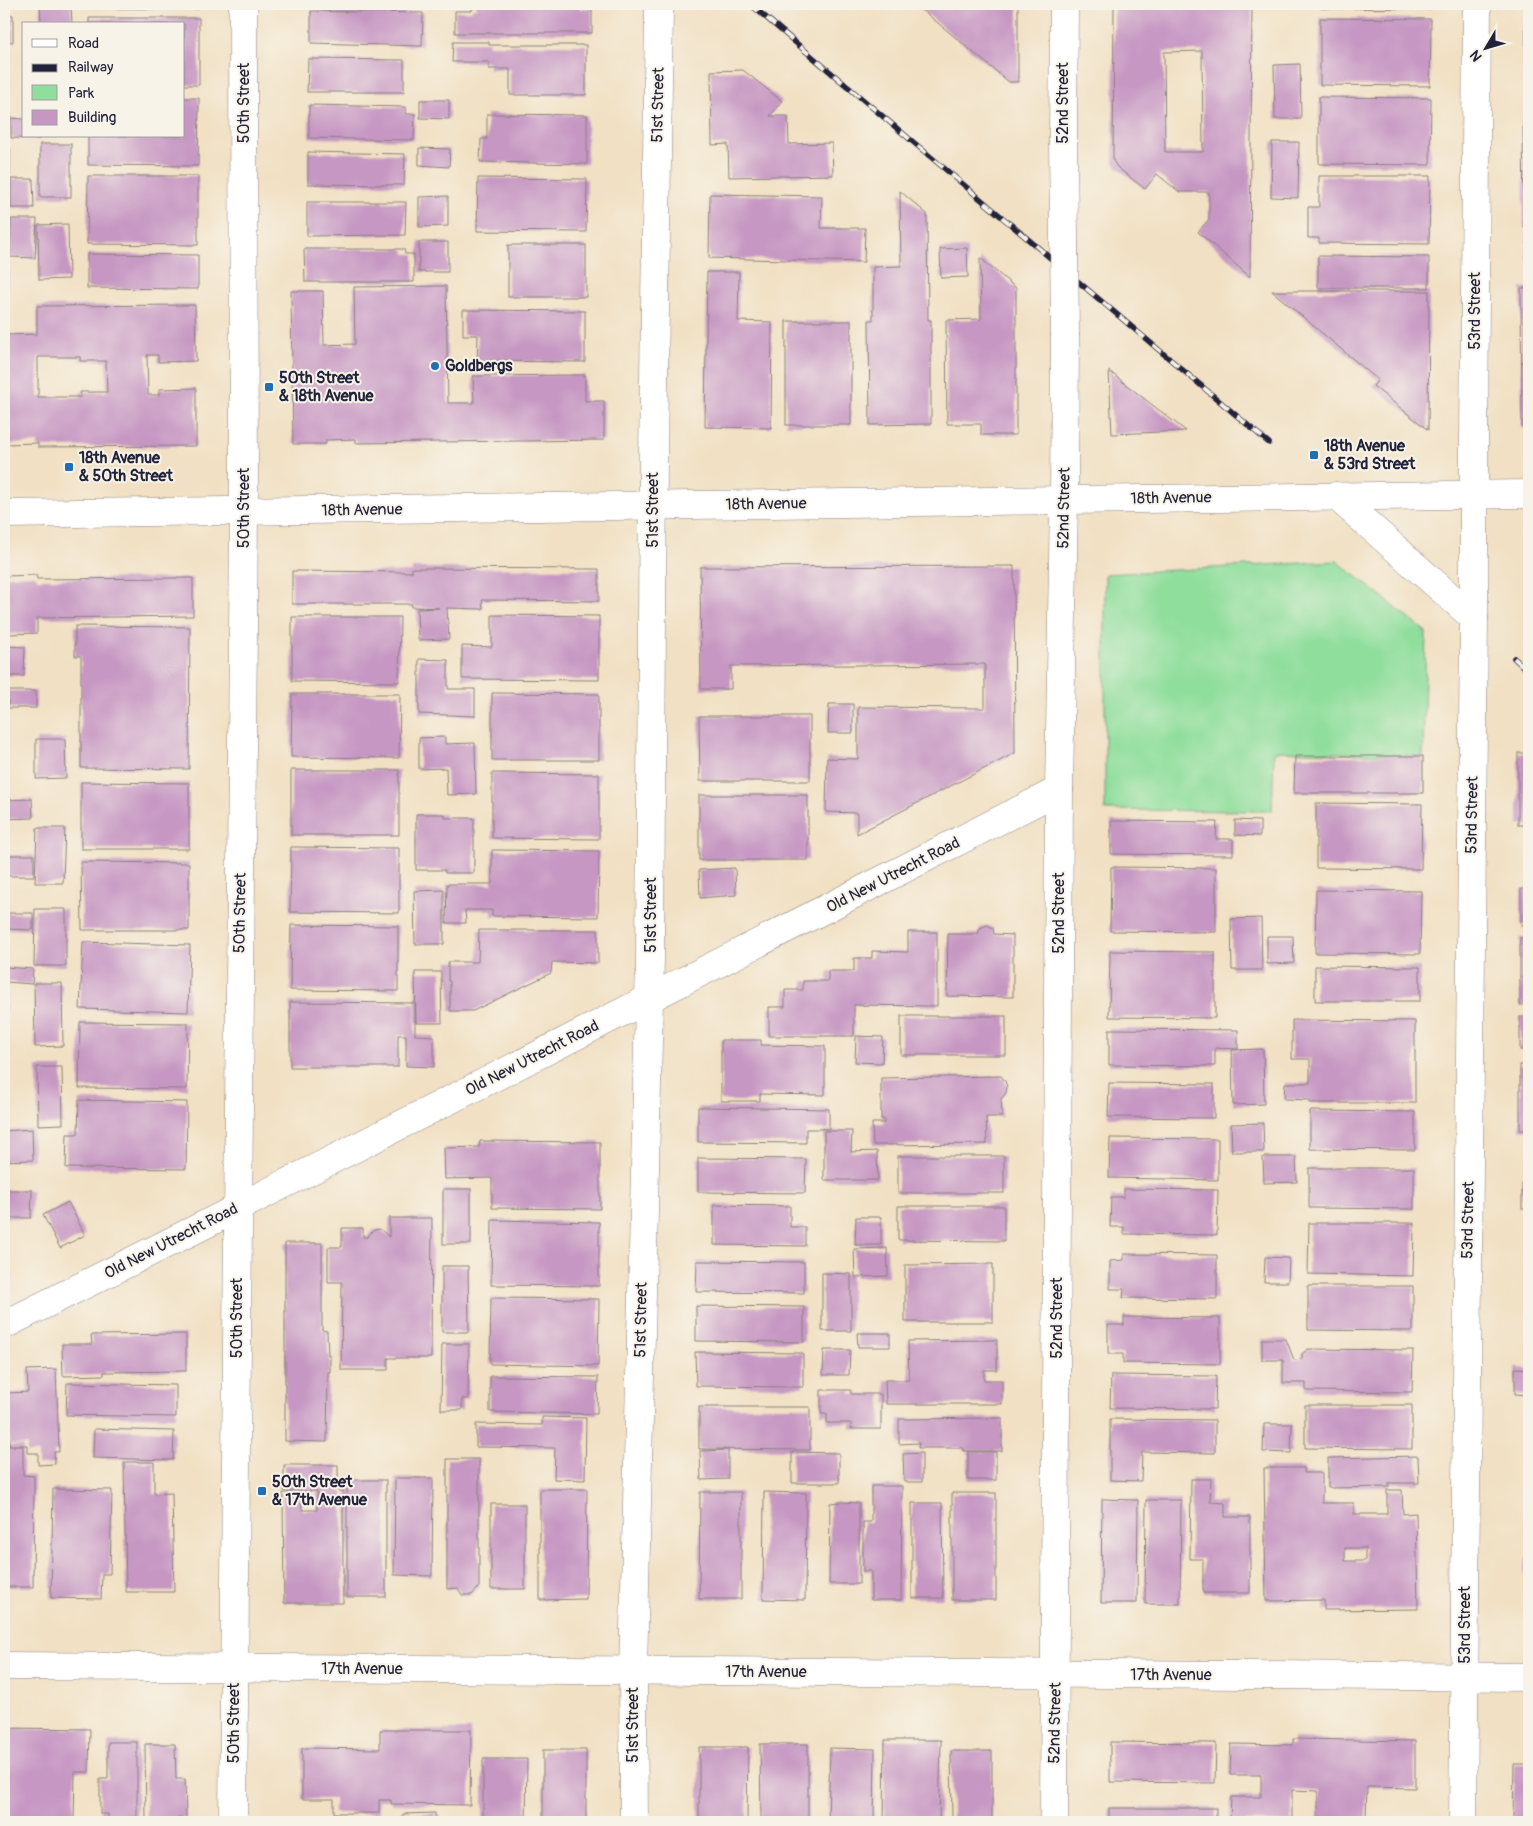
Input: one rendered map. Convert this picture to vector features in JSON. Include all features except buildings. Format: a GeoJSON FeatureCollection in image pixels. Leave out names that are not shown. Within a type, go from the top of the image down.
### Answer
{"type":"FeatureCollection","features":[{"type":"Feature","properties":{"kind":"street","name":"50th Street"},"geometry":{"type":"LineString","coordinates":[[233,1822],[244,511],[243,4]]}},
{"type":"Feature","properties":{"kind":"street","name":"52nd Street"},"geometry":{"type":"LineString","coordinates":[[1054,1822],[1059,790],[1065,336],[1062,142],[1064,4]]}},
{"type":"Feature","properties":{"kind":"street","name":"53rd Street"},"geometry":{"type":"LineString","coordinates":[[1463,1822],[1474,618],[1477,4]]}},
{"type":"Feature","properties":{"kind":"street","name":"51st Street"},"geometry":{"type":"LineString","coordinates":[[634,1822],[633,1671],[650,999],[659,8]]}},
{"type":"Feature","properties":{"kind":"street","name":"18th Avenue"},"geometry":{"type":"LineString","coordinates":[[4,514],[1529,494]]}},
{"type":"Feature","properties":{"kind":"street"},"geometry":{"type":"LineString","coordinates":[[1336,496],[1474,618]]}},
{"type":"Feature","properties":{"kind":"street","name":"Old New Utrecht Road"},"geometry":{"type":"LineString","coordinates":[[4,1325],[1059,790]]}},
{"type":"Feature","properties":{"kind":"street","name":"17th Avenue"},"geometry":{"type":"LineString","coordinates":[[4,1666],[1529,1677]]}},
{"type":"Feature","properties":{"kind":"green space"},"geometry":{"type":"Polygon","coordinates":[[[1337,561],[1426,632],[1423,756],[1274,751],[1272,811],[1105,810],[1105,574],[1337,561]]]}},
{"type":"Feature","properties":{"kind":"railway"},"geometry":{"type":"LineString","coordinates":[[750,4],[1269,443]]}},
{"type":"Feature","properties":{"kind":"railway"},"geometry":{"type":"LineString","coordinates":[[1514,658],[1529,672]]}},
{"type":"Feature","properties":{"kind":"place","name":"Goldbergs"},"geometry":{"type":"Point","coordinates":[435,366]}},
{"type":"Feature","properties":{"kind":"place","name":"50th Street & 18th Avenue"},"geometry":{"type":"Point","coordinates":[269,387]}},
{"type":"Feature","properties":{"kind":"place","name":"18th Avenue & 53rd Street"},"geometry":{"type":"Point","coordinates":[1314,455]}},
{"type":"Feature","properties":{"kind":"place","name":"18th Avenue & 50th Street"},"geometry":{"type":"Point","coordinates":[69,467]}},
{"type":"Feature","properties":{"kind":"place","name":"50th Street & 17th Avenue"},"geometry":{"type":"Point","coordinates":[262,1491]}}]}
